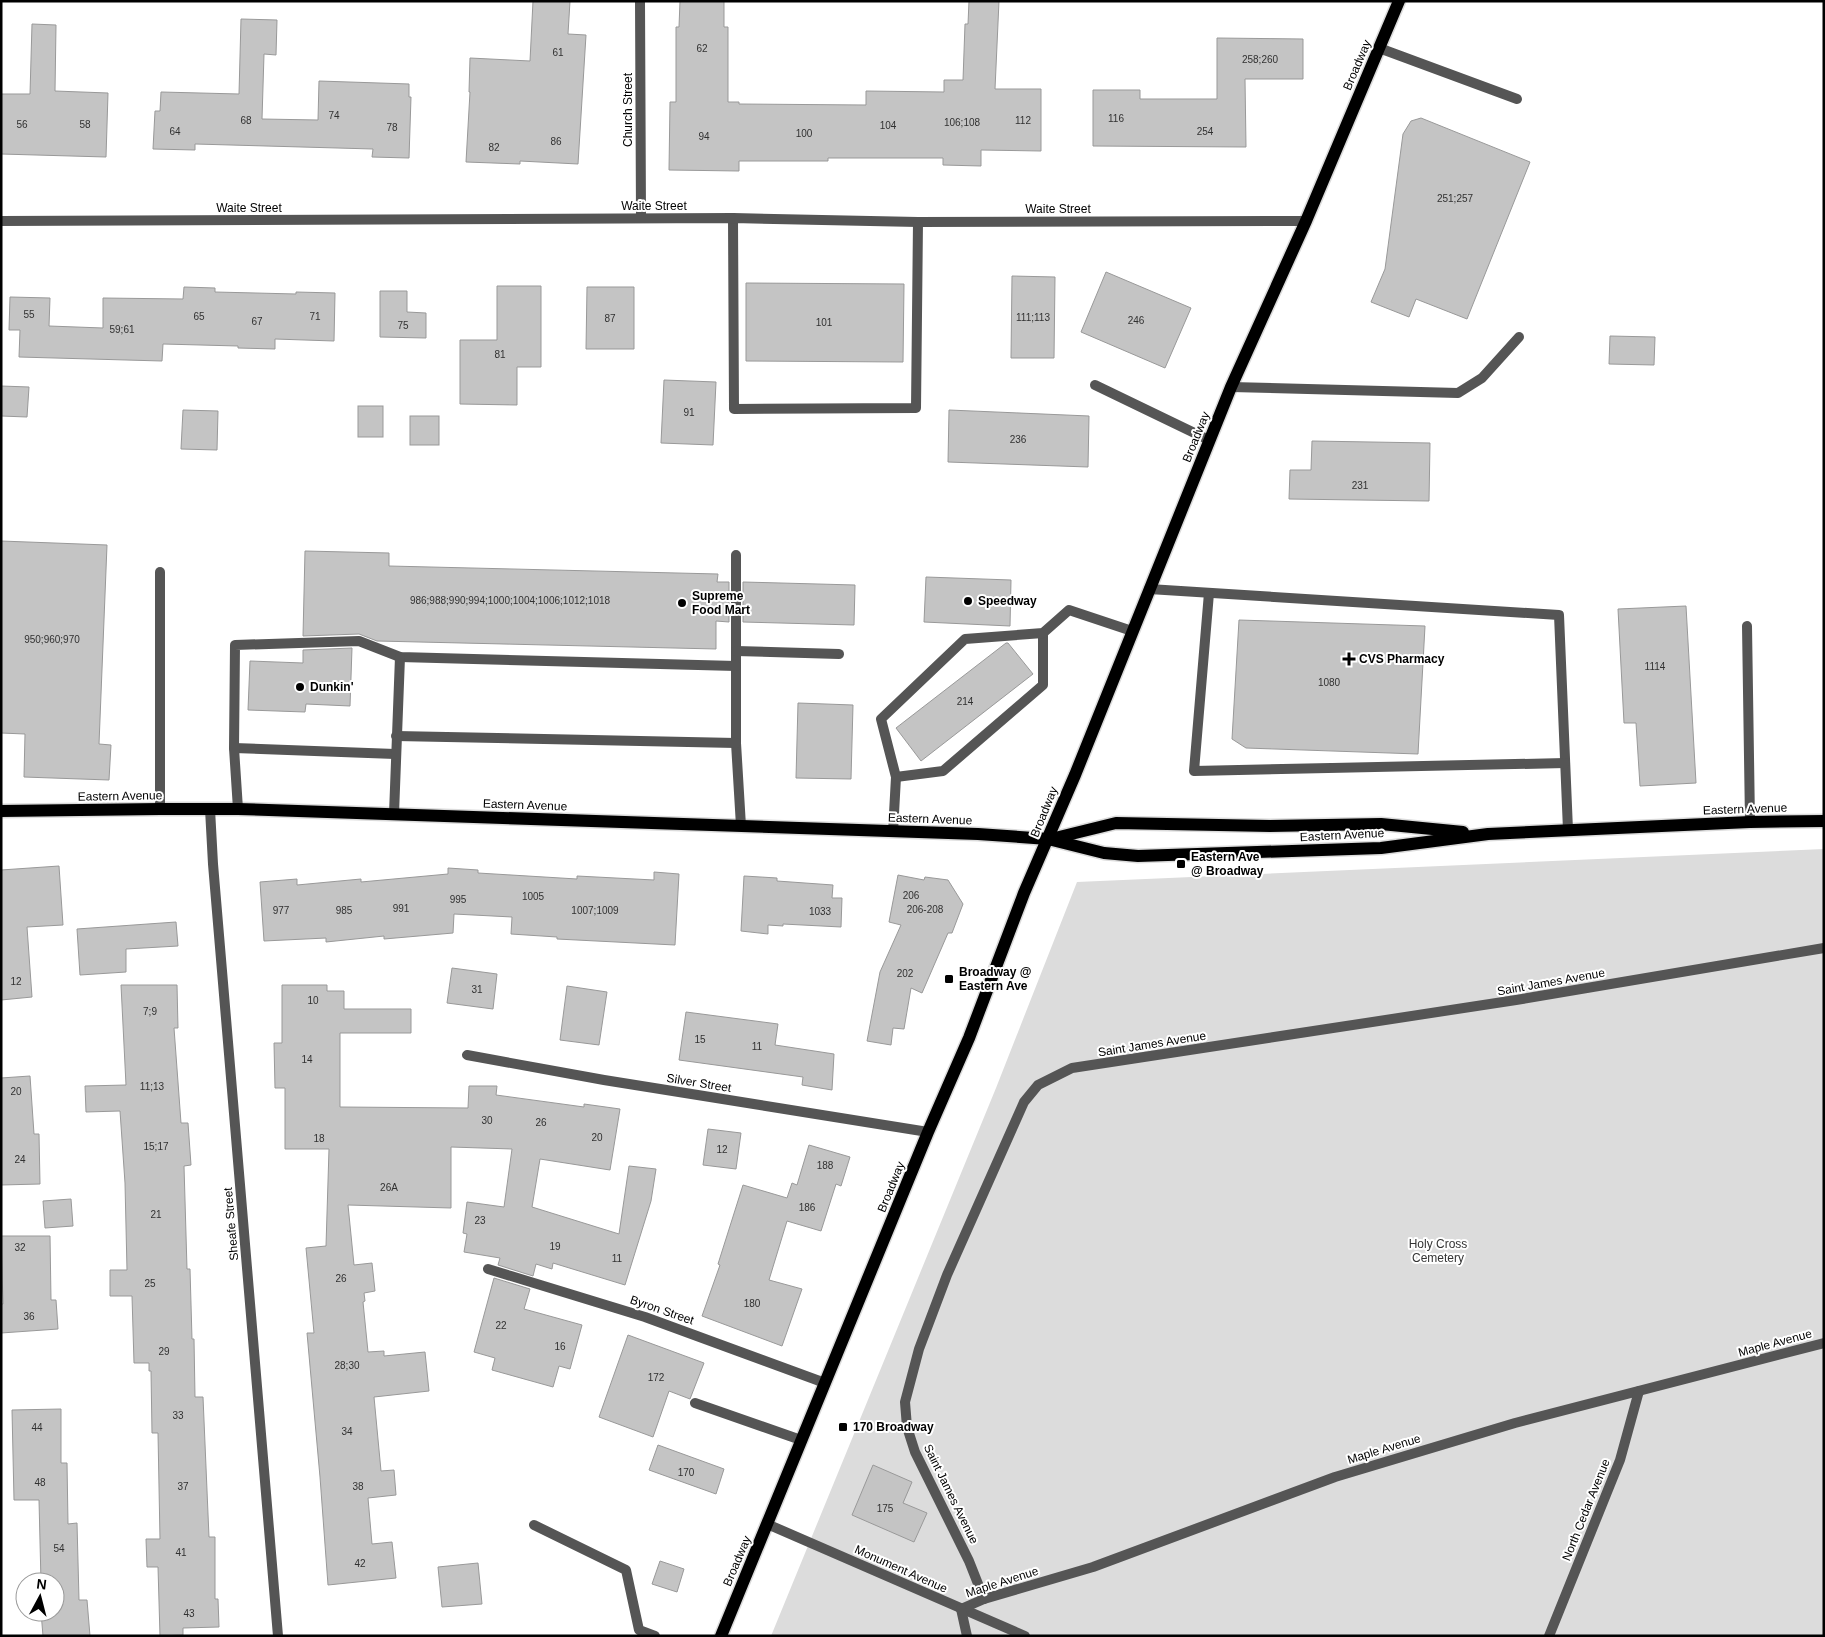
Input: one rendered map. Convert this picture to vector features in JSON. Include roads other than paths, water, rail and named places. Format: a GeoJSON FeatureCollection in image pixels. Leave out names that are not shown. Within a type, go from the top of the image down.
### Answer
{"type":"FeatureCollection","features":[{"type":"Feature","properties":{"kind":"main road","name":"Broadway"},"geometry":{"type":"LineString","coordinates":[[721,1636],[928,1132],[969,1038],[1022,898],[1048,839],[1209,440],[1306,221],[1399,1]]}},
{"type":"Feature","properties":{"kind":"main road","name":"Eastern Avenue"},"geometry":{"type":"LineString","coordinates":[[1,811],[210,809],[978,834],[1048,839],[1104,854],[1138,856],[1381,848],[1488,834],[1750,822],[1824,821]]}},
{"type":"Feature","properties":{"kind":"main road","name":"Eastern Avenue"},"geometry":{"type":"LineString","coordinates":[[1048,839],[1116,823],[1270,826],[1381,824],[1488,834]]}},
{"type":"Feature","properties":{"kind":"street","name":"Church Street"},"geometry":{"type":"LineString","coordinates":[[640,1],[641,218]]}},
{"type":"Feature","properties":{"kind":"street"},"geometry":{"type":"LineString","coordinates":[[1379,48],[1517,99]]}},
{"type":"Feature","properties":{"kind":"street","name":"Waite Street"},"geometry":{"type":"LineString","coordinates":[[1,221],[641,218],[918,222],[1306,221]]}},
{"type":"Feature","properties":{"kind":"street"},"geometry":{"type":"LineString","coordinates":[[733,218],[734,409],[916,408],[918,222]]}},
{"type":"Feature","properties":{"kind":"street"},"geometry":{"type":"LineString","coordinates":[[1231,387],[1458,393],[1482,378],[1519,337]]}},
{"type":"Feature","properties":{"kind":"street"},"geometry":{"type":"LineString","coordinates":[[1095,385],[1209,440]]}},
{"type":"Feature","properties":{"kind":"street"},"geometry":{"type":"LineString","coordinates":[[736,555],[736,743],[741,826]]}},
{"type":"Feature","properties":{"kind":"street"},"geometry":{"type":"LineString","coordinates":[[160,572],[160,808]]}},
{"type":"Feature","properties":{"kind":"street"},"geometry":{"type":"LineString","coordinates":[[1149,589],[1559,615],[1568,830]]}},
{"type":"Feature","properties":{"kind":"street"},"geometry":{"type":"LineString","coordinates":[[1209,593],[1194,771],[1565,763]]}},
{"type":"Feature","properties":{"kind":"street"},"geometry":{"type":"LineString","coordinates":[[893,832],[896,777],[881,719],[964,639],[1043,633],[1069,610],[1132,631]]}},
{"type":"Feature","properties":{"kind":"street"},"geometry":{"type":"LineString","coordinates":[[1747,626],[1750,822]]}},
{"type":"Feature","properties":{"kind":"street"},"geometry":{"type":"LineString","coordinates":[[896,777],[944,771],[1043,686],[1043,633]]}},
{"type":"Feature","properties":{"kind":"street"},"geometry":{"type":"LineString","coordinates":[[238,810],[234,748],[234,645],[359,641],[400,657],[736,666]]}},
{"type":"Feature","properties":{"kind":"street"},"geometry":{"type":"LineString","coordinates":[[736,651],[838,654]]}},
{"type":"Feature","properties":{"kind":"street"},"geometry":{"type":"LineString","coordinates":[[394,814],[400,657]]}},
{"type":"Feature","properties":{"kind":"street"},"geometry":{"type":"LineString","coordinates":[[396,736],[736,743]]}},
{"type":"Feature","properties":{"kind":"street"},"geometry":{"type":"LineString","coordinates":[[234,748],[395,754]]}},
{"type":"Feature","properties":{"kind":"street","name":"Sheafe Street"},"geometry":{"type":"LineString","coordinates":[[210,809],[278,1636]]}},
{"type":"Feature","properties":{"kind":"street","name":"Saint James Avenue"},"geometry":{"type":"LineString","coordinates":[[984,1599],[969,1561],[916,1452],[907,1427],[905,1402],[919,1348],[947,1275],[1024,1102],[1038,1085],[1072,1068],[1516,1000],[1824,948]]}},
{"type":"Feature","properties":{"kind":"street","name":"Silver Street"},"geometry":{"type":"LineString","coordinates":[[467,1055],[614,1082],[928,1132]]}},
{"type":"Feature","properties":{"kind":"street","name":"Byron Street"},"geometry":{"type":"LineString","coordinates":[[488,1269],[645,1317],[826,1383]]}},
{"type":"Feature","properties":{"kind":"street","name":"Maple Avenue"},"geometry":{"type":"LineString","coordinates":[[961,1608],[984,1599],[1093,1567],[1335,1477],[1515,1423],[1824,1343]]}},
{"type":"Feature","properties":{"kind":"street","name":"North Cedar Avenue"},"geometry":{"type":"LineString","coordinates":[[1549,1636],[1620,1460],[1639,1391]]}},
{"type":"Feature","properties":{"kind":"street"},"geometry":{"type":"LineString","coordinates":[[695,1403],[802,1440]]}},
{"type":"Feature","properties":{"kind":"street","name":"Monument Avenue"},"geometry":{"type":"LineString","coordinates":[[767,1524],[1025,1636]]}},
{"type":"Feature","properties":{"kind":"street"},"geometry":{"type":"LineString","coordinates":[[534,1525],[626,1570],[639,1630],[655,1636]]}},
{"type":"Feature","properties":{"kind":"street"},"geometry":{"type":"LineString","coordinates":[[961,1608],[967,1636]]}},
{"type":"Feature","properties":{"kind":"place","name":"Speedway"},"geometry":{"type":"Point","coordinates":[968,601]}},
{"type":"Feature","properties":{"kind":"place","name":"Supreme Food Mart"},"geometry":{"type":"Point","coordinates":[682,603]}},
{"type":"Feature","properties":{"kind":"place","name":"CVS Pharmacy"},"geometry":{"type":"Point","coordinates":[1349,659]}},
{"type":"Feature","properties":{"kind":"place","name":"Dunkin'"},"geometry":{"type":"Point","coordinates":[300,687]}},
{"type":"Feature","properties":{"kind":"place","name":"Eastern Ave @ Broadway"},"geometry":{"type":"Point","coordinates":[1181,864]}},
{"type":"Feature","properties":{"kind":"place","name":"Broadway @ Eastern Ave"},"geometry":{"type":"Point","coordinates":[949,979]}},
{"type":"Feature","properties":{"kind":"place","name":"170 Broadway"},"geometry":{"type":"Point","coordinates":[843,1427]}},
{"type":"Feature","properties":{"kind":"park label","name":"Holy Cross Cemetery"},"geometry":{"type":"Point","coordinates":[1438,1251]}}]}
